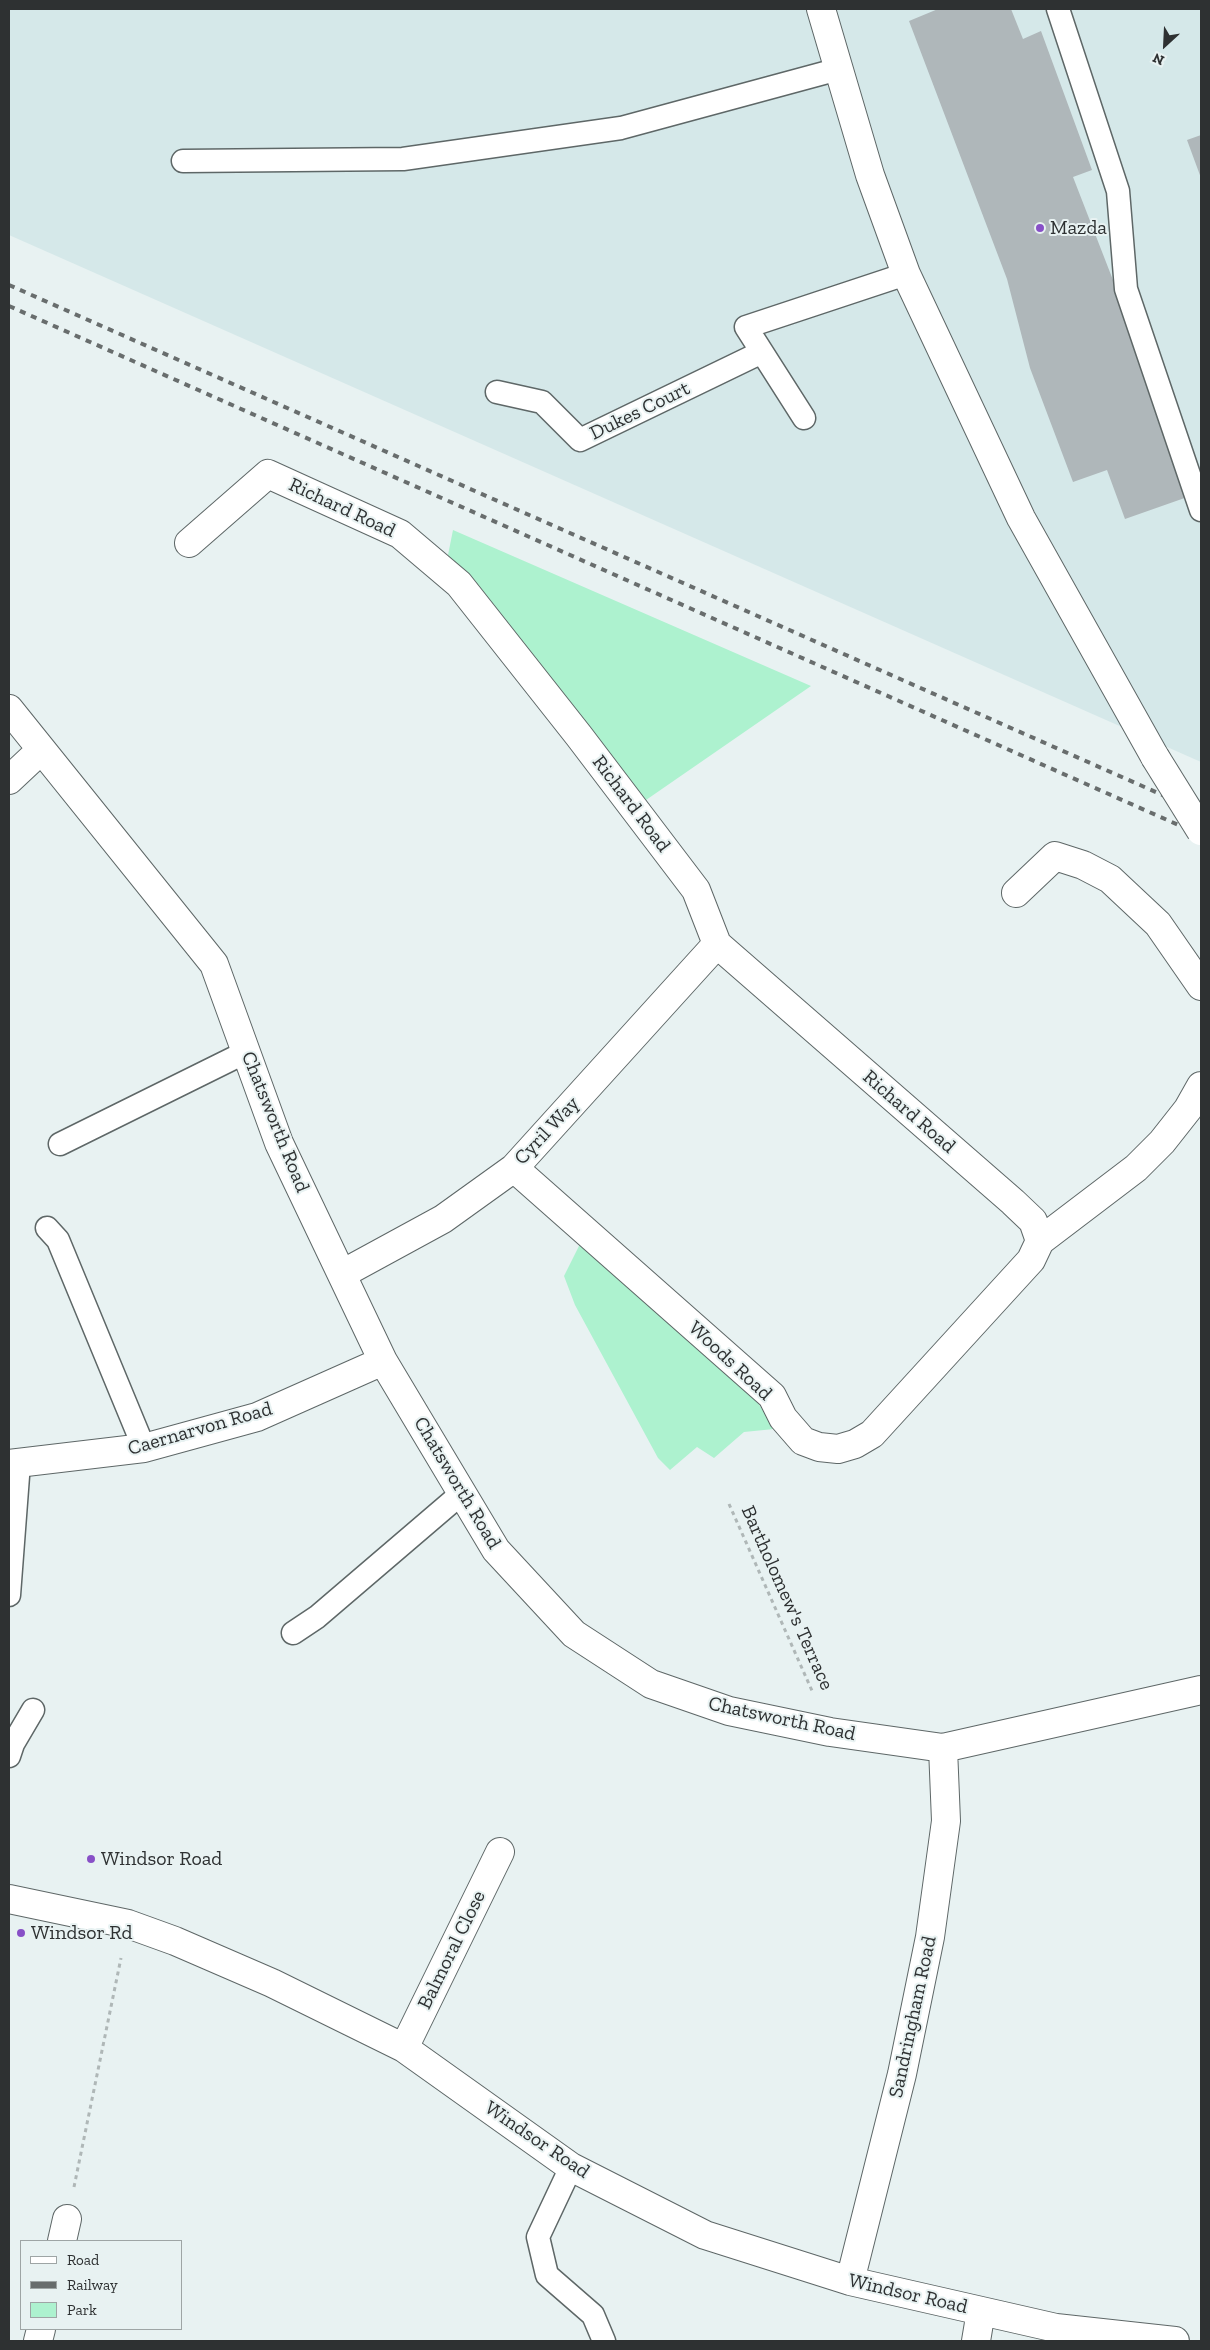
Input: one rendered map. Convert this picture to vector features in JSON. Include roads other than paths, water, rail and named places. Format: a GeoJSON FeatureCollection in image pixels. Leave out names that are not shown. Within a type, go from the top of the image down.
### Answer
{"type":"FeatureCollection","features":[{"type":"Feature","properties":{"kind":"street"},"geometry":{"type":"LineString","coordinates":[[821,9],[870,175],[906,274],[1021,518],[1155,757],[1201,830]]}},
{"type":"Feature","properties":{"kind":"street","name":"Richard Road"},"geometry":{"type":"LineString","coordinates":[[189,543],[268,474],[400,534],[459,584],[579,736],[696,890],[717,944],[1013,1202],[1032,1221],[1040,1241]]}},
{"type":"Feature","properties":{"kind":"street","name":"Chatsworth Road"},"geometry":{"type":"LineString","coordinates":[[9,709],[214,964],[280,1143],[383,1360],[496,1550],[574,1634],[651,1684],[729,1711],[830,1732],[943,1748],[1201,1690]]}},
{"type":"Feature","properties":{"kind":"street"},"geometry":{"type":"LineString","coordinates":[[9,780],[41,750]]}},
{"type":"Feature","properties":{"kind":"street"},"geometry":{"type":"LineString","coordinates":[[1016,893],[1055,856],[1083,865],[1110,879],[1158,924],[1201,986]]}},
{"type":"Feature","properties":{"kind":"street","name":"Cyril Way"},"geometry":{"type":"LineString","coordinates":[[342,1274],[443,1219],[514,1168],[717,944]]}},
{"type":"Feature","properties":{"kind":"street"},"geometry":{"type":"LineString","coordinates":[[1040,1241],[1136,1168],[1162,1142],[1188,1109],[1201,1086]]}},
{"type":"Feature","properties":{"kind":"street","name":"Woods Road"},"geometry":{"type":"LineString","coordinates":[[514,1168],[772,1396],[783,1418],[803,1441],[819,1447],[838,1449],[855,1444],[872,1434],[1031,1260],[1040,1241]]}},
{"type":"Feature","properties":{"kind":"street","name":"Caernarvon Road"},"geometry":{"type":"LineString","coordinates":[[14,1464],[144,1448],[258,1417],[383,1360]]}},
{"type":"Feature","properties":{"kind":"street","name":"Sandringham Road"},"geometry":{"type":"LineString","coordinates":[[850,2281],[902,2074],[930,1937],[946,1822],[943,1748]]}},
{"type":"Feature","properties":{"kind":"street","name":"Balmoral Close"},"geometry":{"type":"LineString","coordinates":[[404,2048],[500,1852]]}},
{"type":"Feature","properties":{"kind":"street","name":"Windsor Road"},"geometry":{"type":"LineString","coordinates":[[9,1899],[128,1924],[175,1941],[272,1983],[404,2048],[571,2168],[705,2235],[850,2281],[1056,2328],[1175,2341]]}},
{"type":"Feature","properties":{"kind":"street"},"geometry":{"type":"LineString","coordinates":[[976,2341],[981,2311]]}},
{"type":"Feature","properties":{"kind":"lane"},"geometry":{"type":"LineString","coordinates":[[1058,9],[1118,191],[1126,289],[1201,510]]}},
{"type":"Feature","properties":{"kind":"lane"},"geometry":{"type":"LineString","coordinates":[[183,162],[403,159],[621,128],[839,69]]}},
{"type":"Feature","properties":{"kind":"lane"},"geometry":{"type":"LineString","coordinates":[[804,418],[746,327],[906,274]]}},
{"type":"Feature","properties":{"kind":"lane","name":"Dukes Court"},"geometry":{"type":"LineString","coordinates":[[497,392],[542,402],[580,440],[762,352]]}},
{"type":"Feature","properties":{"kind":"lane"},"geometry":{"type":"LineString","coordinates":[[60,1144],[246,1052]]}},
{"type":"Feature","properties":{"kind":"lane"},"geometry":{"type":"LineString","coordinates":[[47,1228],[58,1240],[144,1448]]}},
{"type":"Feature","properties":{"kind":"lane"},"geometry":{"type":"LineString","coordinates":[[9,1594],[14,1464]]}},
{"type":"Feature","properties":{"kind":"lane"},"geometry":{"type":"LineString","coordinates":[[293,1633],[317,1616],[462,1493]]}},
{"type":"Feature","properties":{"kind":"lane"},"geometry":{"type":"LineString","coordinates":[[9,1756],[13,1744],[32,1710]]}},
{"type":"Feature","properties":{"kind":"lane"},"geometry":{"type":"LineString","coordinates":[[571,2168],[538,2237],[547,2275],[593,2315],[604,2341]]}},
{"type":"Feature","properties":{"kind":"railway"},"geometry":{"type":"LineString","coordinates":[[9,285],[1201,812]]}},
{"type":"Feature","properties":{"kind":"railway"},"geometry":{"type":"LineString","coordinates":[[9,306],[1201,835]]}},
{"type":"Feature","properties":{"kind":"place","name":"Mazda"},"geometry":{"type":"Point","coordinates":[1040,228]}},
{"type":"Feature","properties":{"kind":"place","name":"Windsor Road"},"geometry":{"type":"Point","coordinates":[91,1859]}},
{"type":"Feature","properties":{"kind":"place","name":"Windsor Rd"},"geometry":{"type":"Point","coordinates":[21,1933]}}]}
